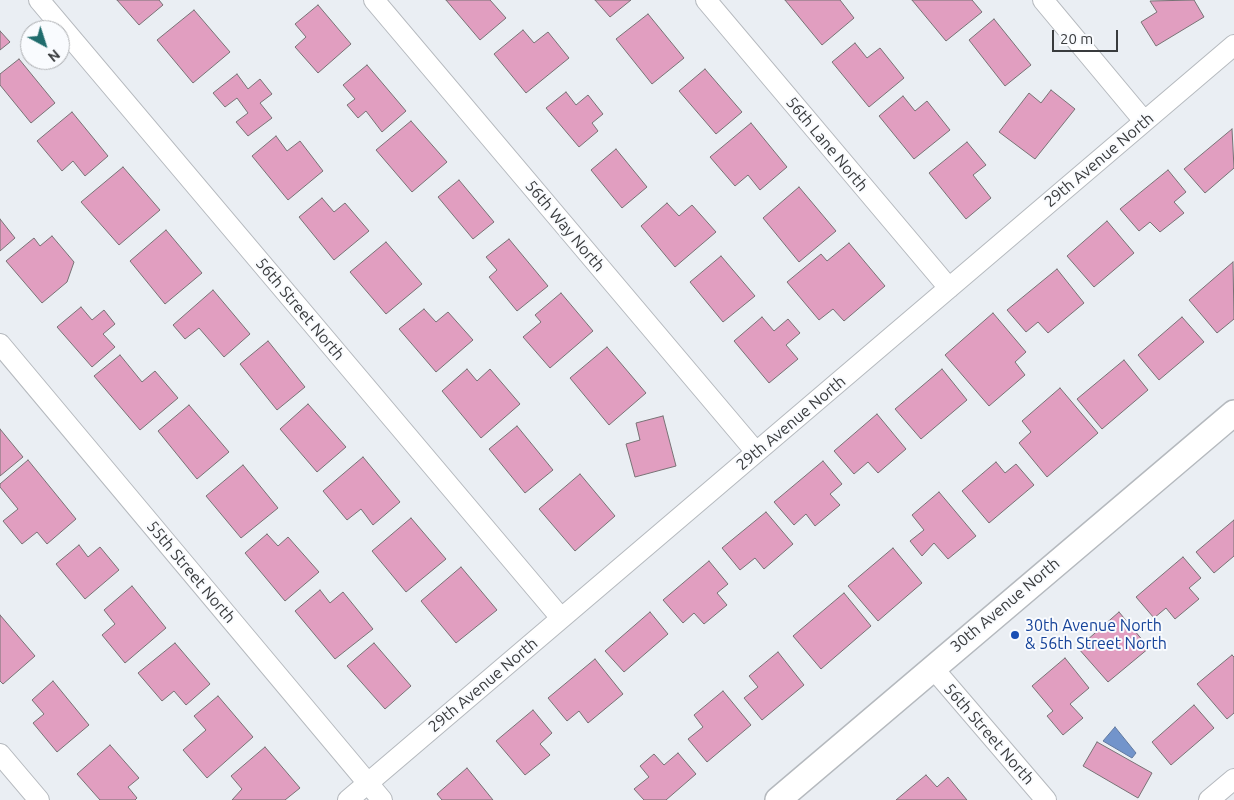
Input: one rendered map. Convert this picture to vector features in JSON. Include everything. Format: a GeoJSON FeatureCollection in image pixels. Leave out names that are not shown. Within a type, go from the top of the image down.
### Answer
{"type":"FeatureCollection","features":[{"type":"Feature","properties":{"kind":"street","name":"56th Street North"},"geometry":{"type":"LineString","coordinates":[[39,0],[561,618]]}},
{"type":"Feature","properties":{"kind":"street","name":"56th Way North"},"geometry":{"type":"LineString","coordinates":[[374,0],[756,452]]}},
{"type":"Feature","properties":{"kind":"street","name":"56th Lane North"},"geometry":{"type":"LineString","coordinates":[[706,0],[948,288]]}},
{"type":"Feature","properties":{"kind":"street"},"geometry":{"type":"LineString","coordinates":[[1043,0],[1144,121]]}},
{"type":"Feature","properties":{"kind":"street","name":"29th Avenue North"},"geometry":{"type":"LineString","coordinates":[[348,800],[1234,45]]}},
{"type":"Feature","properties":{"kind":"street","name":"55th Street North"},"geometry":{"type":"LineString","coordinates":[[0,344],[382,800]]}},
{"type":"Feature","properties":{"kind":"street","name":"30th Avenue North"},"geometry":{"type":"LineString","coordinates":[[778,800],[1234,412]]}},
{"type":"Feature","properties":{"kind":"street","name":"56th Street North"},"geometry":{"type":"LineString","coordinates":[[932,667],[1046,800]]}},
{"type":"Feature","properties":{"kind":"street"},"geometry":{"type":"LineString","coordinates":[[0,754],[39,800]]}},
{"type":"Feature","properties":{"kind":"street"},"geometry":{"type":"LineString","coordinates":[[1210,800],[1234,779]]}},
{"type":"Feature","properties":{"kind":"water"},"geometry":{"type":"Polygon","coordinates":[[[1115,727],[1136,753],[1132,758],[1103,741],[1115,727]]]}},
{"type":"Feature","properties":{"kind":"building"},"geometry":{"type":"Polygon","coordinates":[[[117,0],[159,0],[163,5],[139,25],[117,0]]]}},
{"type":"Feature","properties":{"kind":"building"},"geometry":{"type":"Polygon","coordinates":[[[446,0],[490,0],[506,18],[480,40],[446,0]]]}},
{"type":"Feature","properties":{"kind":"building"},"geometry":{"type":"Polygon","coordinates":[[[595,0],[631,0],[610,17],[595,0]]]}},
{"type":"Feature","properties":{"kind":"building"},"geometry":{"type":"Polygon","coordinates":[[[785,0],[840,0],[854,18],[822,45],[785,0]]]}},
{"type":"Feature","properties":{"kind":"building"},"geometry":{"type":"Polygon","coordinates":[[[912,0],[972,0],[982,12],[946,41],[912,0]]]}},
{"type":"Feature","properties":{"kind":"building"},"geometry":{"type":"Polygon","coordinates":[[[1194,0],[1204,17],[1156,46],[1141,22],[1157,12],[1150,1],[1194,0]]]}},
{"type":"Feature","properties":{"kind":"building"},"geometry":{"type":"Polygon","coordinates":[[[318,5],[351,44],[318,73],[295,47],[306,37],[295,24],[318,5]]]}},
{"type":"Feature","properties":{"kind":"building"},"geometry":{"type":"Polygon","coordinates":[[[194,10],[230,52],[193,83],[157,40],[194,10]]]}},
{"type":"Feature","properties":{"kind":"building"},"geometry":{"type":"Polygon","coordinates":[[[648,14],[684,58],[652,84],[616,39],[648,14]]]}},
{"type":"Feature","properties":{"kind":"building"},"geometry":{"type":"Polygon","coordinates":[[[994,19],[1031,65],[1005,86],[969,40],[994,19]]]}},
{"type":"Feature","properties":{"kind":"building"},"geometry":{"type":"Polygon","coordinates":[[[523,30],[534,43],[548,32],[569,58],[526,93],[494,54],[523,30]]]}},
{"type":"Feature","properties":{"kind":"building"},"geometry":{"type":"Polygon","coordinates":[[[0,31],[10,42],[0,50],[0,31]]]}},
{"type":"Feature","properties":{"kind":"building"},"geometry":{"type":"Polygon","coordinates":[[[855,43],[867,58],[880,48],[904,78],[869,107],[832,62],[855,43]]]}},
{"type":"Feature","properties":{"kind":"building"},"geometry":{"type":"Polygon","coordinates":[[[19,59],[20,70],[28,70],[55,103],[31,123],[0,85],[0,74],[19,59]]]}},
{"type":"Feature","properties":{"kind":"building"},"geometry":{"type":"Polygon","coordinates":[[[367,65],[406,111],[382,132],[366,111],[358,118],[347,105],[355,99],[343,85],[367,65]]]}},
{"type":"Feature","properties":{"kind":"building"},"geometry":{"type":"Polygon","coordinates":[[[705,69],[742,112],[716,134],[679,91],[705,69]]]}},
{"type":"Feature","properties":{"kind":"building"},"geometry":{"type":"Polygon","coordinates":[[[237,74],[248,89],[260,79],[272,94],[260,103],[272,118],[248,136],[236,122],[248,113],[237,98],[225,107],[213,93],[237,74]]]}},
{"type":"Feature","properties":{"kind":"building"},"geometry":{"type":"Polygon","coordinates":[[[1051,90],[1075,109],[1035,159],[999,132],[1029,93],[1041,103],[1051,90]]]}},
{"type":"Feature","properties":{"kind":"building"},"geometry":{"type":"Polygon","coordinates":[[[566,92],[576,105],[588,95],[603,114],[592,123],[598,131],[579,147],[546,108],[566,92]]]}},
{"type":"Feature","properties":{"kind":"building"},"geometry":{"type":"Polygon","coordinates":[[[903,96],[915,111],[927,101],[950,130],[914,159],[879,116],[903,96]]]}},
{"type":"Feature","properties":{"kind":"building"},"geometry":{"type":"Polygon","coordinates":[[[72,112],[108,156],[85,176],[73,161],[62,171],[37,141],[72,112]]]}},
{"type":"Feature","properties":{"kind":"building"},"geometry":{"type":"Polygon","coordinates":[[[411,121],[447,162],[412,192],[376,150],[411,121]]]}},
{"type":"Feature","properties":{"kind":"building"},"geometry":{"type":"Polygon","coordinates":[[[751,123],[787,167],[760,190],[748,175],[735,186],[710,157],[751,123]]]}},
{"type":"Feature","properties":{"kind":"building"},"geometry":{"type":"Polygon","coordinates":[[[1232,129],[1234,168],[1205,193],[1184,169],[1232,129]]]}},
{"type":"Feature","properties":{"kind":"building"},"geometry":{"type":"Polygon","coordinates":[[[276,136],[287,151],[300,141],[323,171],[288,200],[252,156],[276,136]]]}},
{"type":"Feature","properties":{"kind":"building"},"geometry":{"type":"Polygon","coordinates":[[[967,142],[986,165],[973,175],[991,198],[966,219],[929,173],[967,142]]]}},
{"type":"Feature","properties":{"kind":"building"},"geometry":{"type":"Polygon","coordinates":[[[616,149],[647,187],[622,208],[591,170],[616,149]]]}},
{"type":"Feature","properties":{"kind":"building"},"geometry":{"type":"Polygon","coordinates":[[[123,167],[160,210],[119,245],[81,202],[123,167]]]}},
{"type":"Feature","properties":{"kind":"building"},"geometry":{"type":"Polygon","coordinates":[[[1168,170],[1186,192],[1174,202],[1184,213],[1160,232],[1150,222],[1139,231],[1120,209],[1168,170]]]}},
{"type":"Feature","properties":{"kind":"building"},"geometry":{"type":"Polygon","coordinates":[[[459,180],[494,222],[473,239],[438,197],[459,180]]]}},
{"type":"Feature","properties":{"kind":"building"},"geometry":{"type":"Polygon","coordinates":[[[799,187],[836,231],[799,262],[763,218],[799,187]]]}},
{"type":"Feature","properties":{"kind":"building"},"geometry":{"type":"Polygon","coordinates":[[[322,198],[334,212],[345,203],[369,231],[334,260],[299,217],[322,198]]]}},
{"type":"Feature","properties":{"kind":"building"},"geometry":{"type":"Polygon","coordinates":[[[667,203],[679,216],[692,205],[716,232],[675,267],[641,226],[667,203]]]}},
{"type":"Feature","properties":{"kind":"building"},"geometry":{"type":"Polygon","coordinates":[[[0,219],[15,238],[0,251],[0,219]]]}},
{"type":"Feature","properties":{"kind":"building"},"geometry":{"type":"Polygon","coordinates":[[[1107,221],[1134,253],[1094,287],[1067,256],[1107,221]]]}},
{"type":"Feature","properties":{"kind":"building"},"geometry":{"type":"Polygon","coordinates":[[[166,230],[202,273],[165,304],[130,261],[166,230]]]}},
{"type":"Feature","properties":{"kind":"building"},"geometry":{"type":"Polygon","coordinates":[[[52,236],[74,262],[67,282],[42,303],[6,261],[34,238],[40,246],[52,236]]]}},
{"type":"Feature","properties":{"kind":"building"},"geometry":{"type":"Polygon","coordinates":[[[509,239],[548,286],[517,311],[489,277],[497,270],[486,257],[509,239]]]}},
{"type":"Feature","properties":{"kind":"building"},"geometry":{"type":"Polygon","coordinates":[[[386,242],[422,284],[386,314],[350,272],[386,242]]]}},
{"type":"Feature","properties":{"kind":"building"},"geometry":{"type":"Polygon","coordinates":[[[849,243],[885,286],[844,321],[833,309],[819,320],[787,282],[821,254],[827,261],[849,243]]]}},
{"type":"Feature","properties":{"kind":"building"},"geometry":{"type":"Polygon","coordinates":[[[721,256],[755,296],[723,322],[690,282],[721,256]]]}},
{"type":"Feature","properties":{"kind":"building"},"geometry":{"type":"Polygon","coordinates":[[[1233,262],[1234,319],[1217,333],[1189,300],[1233,262]]]}},
{"type":"Feature","properties":{"kind":"building"},"geometry":{"type":"Polygon","coordinates":[[[1057,269],[1084,303],[1048,333],[1038,322],[1026,332],[1007,310],[1057,269]]]}},
{"type":"Feature","properties":{"kind":"building"},"geometry":{"type":"Polygon","coordinates":[[[213,290],[250,334],[224,357],[199,328],[185,339],[173,325],[213,290]]]}},
{"type":"Feature","properties":{"kind":"building"},"geometry":{"type":"Polygon","coordinates":[[[561,293],[593,331],[550,368],[523,337],[541,322],[535,315],[561,293]]]}},
{"type":"Feature","properties":{"kind":"building"},"geometry":{"type":"Polygon","coordinates":[[[81,307],[92,320],[104,310],[115,324],[103,334],[115,347],[92,367],[57,327],[81,307]]]}},
{"type":"Feature","properties":{"kind":"building"},"geometry":{"type":"Polygon","coordinates":[[[424,309],[436,322],[448,312],[473,340],[436,372],[399,329],[424,309]]]}},
{"type":"Feature","properties":{"kind":"building"},"geometry":{"type":"Polygon","coordinates":[[[993,313],[1026,352],[1015,362],[1025,375],[989,406],[945,355],[993,313]]]}},
{"type":"Feature","properties":{"kind":"building"},"geometry":{"type":"Polygon","coordinates":[[[762,317],[774,331],[788,319],[800,333],[786,345],[798,359],[769,383],[734,341],[762,317]]]}},
{"type":"Feature","properties":{"kind":"building"},"geometry":{"type":"Polygon","coordinates":[[[1182,317],[1204,342],[1159,380],[1138,355],[1182,317]]]}},
{"type":"Feature","properties":{"kind":"building"},"geometry":{"type":"Polygon","coordinates":[[[268,341],[305,387],[277,410],[240,364],[268,341]]]}},
{"type":"Feature","properties":{"kind":"building"},"geometry":{"type":"Polygon","coordinates":[[[607,347],[646,393],[609,425],[570,378],[607,347]]]}},
{"type":"Feature","properties":{"kind":"building"},"geometry":{"type":"Polygon","coordinates":[[[120,355],[142,382],[155,371],[178,398],[140,430],[94,376],[120,355]]]}},
{"type":"Feature","properties":{"kind":"building"},"geometry":{"type":"Polygon","coordinates":[[[1124,360],[1148,390],[1102,429],[1077,399],[1124,360]]]}},
{"type":"Feature","properties":{"kind":"building"},"geometry":{"type":"Polygon","coordinates":[[[467,369],[477,381],[490,369],[520,404],[481,438],[442,391],[467,369]]]}},
{"type":"Feature","properties":{"kind":"building"},"geometry":{"type":"Polygon","coordinates":[[[942,369],[967,400],[921,439],[895,409],[942,369]]]}},
{"type":"Feature","properties":{"kind":"building"},"geometry":{"type":"Polygon","coordinates":[[[1060,388],[1098,433],[1047,477],[1019,443],[1031,432],[1022,421],[1060,388]]]}},
{"type":"Feature","properties":{"kind":"building"},"geometry":{"type":"Polygon","coordinates":[[[308,404],[346,447],[317,472],[280,429],[308,404]]]}},
{"type":"Feature","properties":{"kind":"building"},"geometry":{"type":"Polygon","coordinates":[[[189,405],[229,452],[197,479],[158,431],[189,405]]]}},
{"type":"Feature","properties":{"kind":"building"},"geometry":{"type":"Polygon","coordinates":[[[877,414],[906,449],[878,473],[868,462],[854,474],[834,451],[877,414]]]}},
{"type":"Feature","properties":{"kind":"building"},"geometry":{"type":"Polygon","coordinates":[[[663,416],[676,466],[635,477],[626,444],[640,440],[636,423],[663,416]]]}},
{"type":"Feature","properties":{"kind":"building"},"geometry":{"type":"Polygon","coordinates":[[[517,426],[553,470],[525,493],[489,449],[517,426]]]}},
{"type":"Feature","properties":{"kind":"building"},"geometry":{"type":"Polygon","coordinates":[[[0,429],[23,457],[0,476],[0,429]]]}},
{"type":"Feature","properties":{"kind":"building"},"geometry":{"type":"Polygon","coordinates":[[[363,457],[400,502],[373,525],[361,509],[347,520],[323,491],[363,457]]]}},
{"type":"Feature","properties":{"kind":"building"},"geometry":{"type":"Polygon","coordinates":[[[28,460],[76,519],[47,544],[37,532],[22,544],[3,521],[18,509],[0,487],[0,484],[28,460]]]}},
{"type":"Feature","properties":{"kind":"building"},"geometry":{"type":"Polygon","coordinates":[[[823,461],[842,484],[830,494],[840,505],[815,526],[806,514],[794,525],[774,502],[823,461]]]}},
{"type":"Feature","properties":{"kind":"building"},"geometry":{"type":"Polygon","coordinates":[[[996,462],[1005,473],[1016,464],[1034,485],[989,523],[962,491],[996,462]]]}},
{"type":"Feature","properties":{"kind":"building"},"geometry":{"type":"Polygon","coordinates":[[[243,465],[278,508],[241,538],[206,496],[243,465]]]}},
{"type":"Feature","properties":{"kind":"building"},"geometry":{"type":"Polygon","coordinates":[[[580,474],[615,516],[575,551],[539,509],[580,474]]]}},
{"type":"Feature","properties":{"kind":"building"},"geometry":{"type":"Polygon","coordinates":[[[939,492],[976,536],[948,559],[934,543],[922,556],[910,541],[924,530],[912,515],[939,492]]]}},
{"type":"Feature","properties":{"kind":"building"},"geometry":{"type":"Polygon","coordinates":[[[766,512],[793,544],[764,569],[755,558],[740,570],[722,548],[766,512]]]}},
{"type":"Feature","properties":{"kind":"building"},"geometry":{"type":"Polygon","coordinates":[[[411,518],[446,559],[406,592],[372,551],[411,518]]]}},
{"type":"Feature","properties":{"kind":"building"},"geometry":{"type":"Polygon","coordinates":[[[1234,520],[1234,556],[1214,573],[1196,552],[1234,520]]]}},
{"type":"Feature","properties":{"kind":"building"},"geometry":{"type":"Polygon","coordinates":[[[267,534],[278,546],[288,537],[319,572],[285,601],[245,553],[267,534]]]}},
{"type":"Feature","properties":{"kind":"building"},"geometry":{"type":"Polygon","coordinates":[[[79,545],[88,557],[100,547],[119,570],[85,599],[56,564],[79,545]]]}},
{"type":"Feature","properties":{"kind":"building"},"geometry":{"type":"Polygon","coordinates":[[[893,548],[922,583],[878,621],[848,586],[893,548]]]}},
{"type":"Feature","properties":{"kind":"building"},"geometry":{"type":"Polygon","coordinates":[[[1183,557],[1201,578],[1189,588],[1199,599],[1175,619],[1166,608],[1154,618],[1136,597],[1183,557]]]}},
{"type":"Feature","properties":{"kind":"building"},"geometry":{"type":"Polygon","coordinates":[[[709,561],[728,584],[717,593],[727,605],[704,624],[694,613],[683,623],[663,600],[709,561]]]}},
{"type":"Feature","properties":{"kind":"building"},"geometry":{"type":"Polygon","coordinates":[[[461,567],[497,610],[456,643],[421,601],[461,567]]]}},
{"type":"Feature","properties":{"kind":"building"},"geometry":{"type":"Polygon","coordinates":[[[132,586],[166,628],[125,663],[102,635],[115,624],[104,610],[132,586]]]}},
{"type":"Feature","properties":{"kind":"building"},"geometry":{"type":"Polygon","coordinates":[[[320,590],[330,603],[343,592],[373,629],[335,659],[295,611],[320,590]]]}},
{"type":"Feature","properties":{"kind":"building"},"geometry":{"type":"Polygon","coordinates":[[[844,593],[871,626],[821,669],[793,636],[844,593]]]}},
{"type":"Feature","properties":{"kind":"building"},"geometry":{"type":"Polygon","coordinates":[[[650,612],[668,634],[624,672],[605,651],[650,612]]]}},
{"type":"Feature","properties":{"kind":"building"},"geometry":{"type":"Polygon","coordinates":[[[1119,612],[1149,648],[1108,682],[1078,648],[1119,612]]]}},
{"type":"Feature","properties":{"kind":"building"},"geometry":{"type":"Polygon","coordinates":[[[0,615],[35,656],[3,684],[0,681],[0,615]]]}},
{"type":"Feature","properties":{"kind":"building"},"geometry":{"type":"Polygon","coordinates":[[[175,643],[210,684],[186,705],[174,691],[162,701],[138,673],[175,643]]]}},
{"type":"Feature","properties":{"kind":"building"},"geometry":{"type":"Polygon","coordinates":[[[374,643],[411,686],[385,709],[347,666],[374,643]]]}},
{"type":"Feature","properties":{"kind":"building"},"geometry":{"type":"Polygon","coordinates":[[[778,652],[804,685],[762,720],[744,698],[758,687],[749,676],[778,652]]]}},
{"type":"Feature","properties":{"kind":"building"},"geometry":{"type":"Polygon","coordinates":[[[1232,655],[1234,657],[1234,713],[1227,719],[1197,684],[1232,655]]]}},
{"type":"Feature","properties":{"kind":"building"},"geometry":{"type":"Polygon","coordinates":[[[1065,658],[1089,688],[1070,704],[1083,718],[1063,735],[1047,716],[1053,711],[1032,686],[1065,658]]]}},
{"type":"Feature","properties":{"kind":"building"},"geometry":{"type":"Polygon","coordinates":[[[595,659],[623,694],[588,723],[579,711],[567,721],[548,698],[595,659]]]}},
{"type":"Feature","properties":{"kind":"building"},"geometry":{"type":"Polygon","coordinates":[[[53,681],[89,725],[57,752],[33,723],[44,714],[32,700],[53,681]]]}},
{"type":"Feature","properties":{"kind":"building"},"geometry":{"type":"Polygon","coordinates":[[[723,691],[751,725],[707,762],[688,739],[703,727],[694,715],[723,691]]]}},
{"type":"Feature","properties":{"kind":"building"},"geometry":{"type":"Polygon","coordinates":[[[218,696],[253,737],[207,778],[183,750],[206,730],[194,716],[218,696]]]}},
{"type":"Feature","properties":{"kind":"building"},"geometry":{"type":"Polygon","coordinates":[[[1194,705],[1214,728],[1171,765],[1152,742],[1194,705]]]}},
{"type":"Feature","properties":{"kind":"building"},"geometry":{"type":"Polygon","coordinates":[[[533,710],[552,733],[540,744],[550,755],[525,775],[496,741],[533,710]]]}},
{"type":"Feature","properties":{"kind":"building"},"geometry":{"type":"Polygon","coordinates":[[[1097,742],[1152,773],[1138,798],[1083,766],[1097,742]]]}},
{"type":"Feature","properties":{"kind":"building"},"geometry":{"type":"Polygon","coordinates":[[[110,745],[139,778],[128,787],[137,798],[135,800],[100,800],[77,774],[110,745]]]}},
{"type":"Feature","properties":{"kind":"building"},"geometry":{"type":"Polygon","coordinates":[[[265,747],[300,788],[285,800],[232,800],[242,789],[231,776],[265,747]]]}},
{"type":"Feature","properties":{"kind":"building"},"geometry":{"type":"Polygon","coordinates":[[[678,753],[696,774],[666,800],[644,800],[634,789],[649,777],[640,766],[654,754],[664,765],[678,753]]]}},
{"type":"Feature","properties":{"kind":"building"},"geometry":{"type":"Polygon","coordinates":[[[467,768],[493,800],[442,800],[437,794],[467,768]]]}},
{"type":"Feature","properties":{"kind":"building"},"geometry":{"type":"Polygon","coordinates":[[[926,775],[937,787],[948,777],[967,800],[896,800],[926,775]]]}},
{"type":"Feature","properties":{"kind":"place","name":"30th Avenue North & 56th Street North"},"geometry":{"type":"Point","coordinates":[1015,635]}}]}
